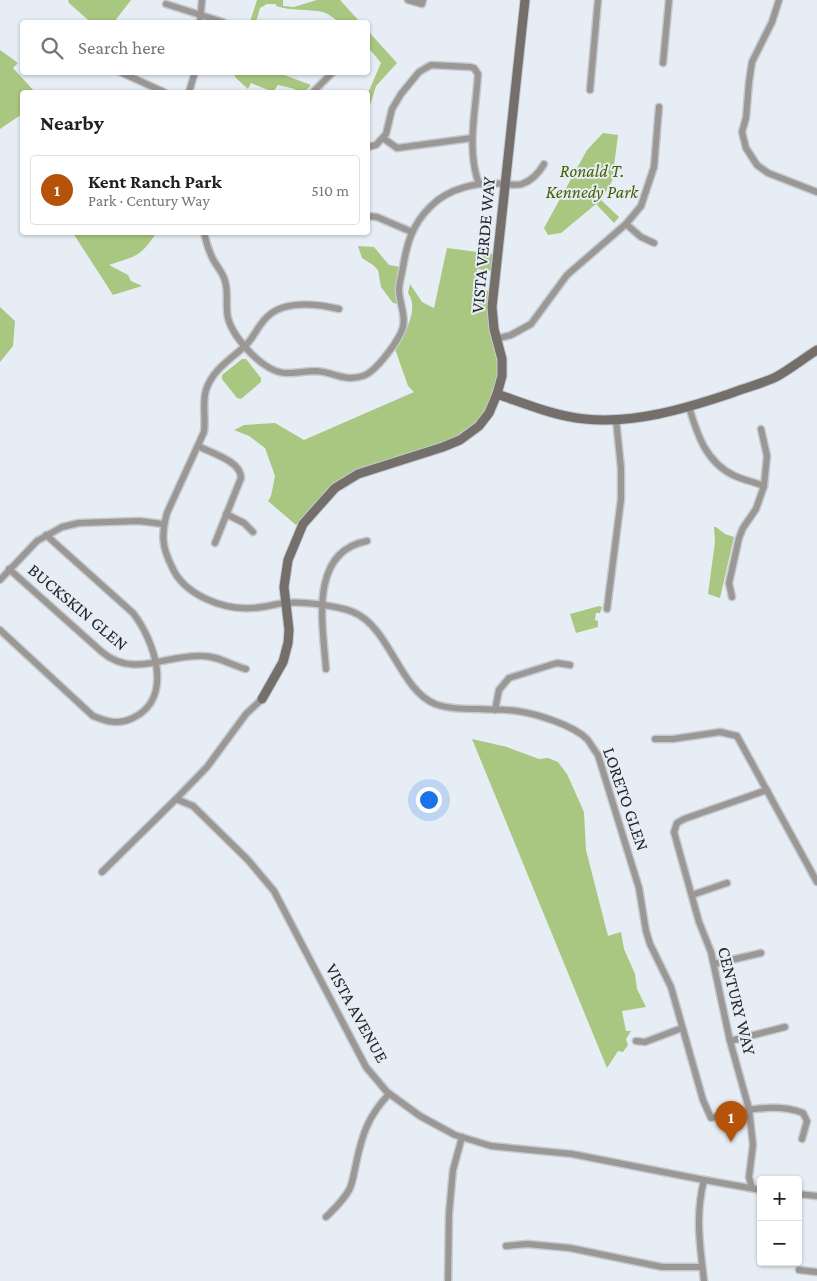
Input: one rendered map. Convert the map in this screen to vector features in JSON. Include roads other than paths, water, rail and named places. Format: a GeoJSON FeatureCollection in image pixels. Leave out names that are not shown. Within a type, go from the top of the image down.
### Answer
{"type":"FeatureCollection","features":[{"type":"Feature","properties":{"kind":"street"},"geometry":{"type":"LineString","coordinates":[[166,4],[200,19],[202,0]]}},
{"type":"Feature","properties":{"kind":"street"},"geometry":{"type":"LineString","coordinates":[[408,0],[422,4],[423,0]]}},
{"type":"Feature","properties":{"kind":"street","name":"VISTA VERDE WAY"},"geometry":{"type":"LineString","coordinates":[[262,699],[283,662],[288,643],[289,630],[284,587],[288,560],[303,524],[335,488],[358,474],[460,440],[479,426],[489,413],[497,394],[502,376],[502,359],[496,339],[492,307],[524,0]]}},
{"type":"Feature","properties":{"kind":"street"},"geometry":{"type":"LineString","coordinates":[[590,90],[598,0]]}},
{"type":"Feature","properties":{"kind":"street"},"geometry":{"type":"LineString","coordinates":[[663,63],[669,0]]}},
{"type":"Feature","properties":{"kind":"street"},"geometry":{"type":"LineString","coordinates":[[779,0],[772,22],[752,62],[748,82],[746,118],[742,132],[746,148],[757,165],[768,173],[817,192]]}},
{"type":"Feature","properties":{"kind":"street"},"geometry":{"type":"LineString","coordinates":[[370,146],[376,145],[384,138],[392,109],[401,94],[419,72],[430,65],[438,64],[474,68],[478,74],[472,138],[475,174],[478,184]]}},
{"type":"Feature","properties":{"kind":"street"},"geometry":{"type":"LineString","coordinates":[[127,75],[160,90]]}},
{"type":"Feature","properties":{"kind":"street"},"geometry":{"type":"LineString","coordinates":[[190,90],[194,75]]}},
{"type":"Feature","properties":{"kind":"street"},"geometry":{"type":"LineString","coordinates":[[315,90],[330,75]]}},
{"type":"Feature","properties":{"kind":"street"},"geometry":{"type":"LineString","coordinates":[[496,339],[511,335],[531,324],[567,275],[626,224],[641,206],[654,167],[659,108]]}},
{"type":"Feature","properties":{"kind":"street"},"geometry":{"type":"LineString","coordinates":[[384,138],[397,148],[472,138]]}},
{"type":"Feature","properties":{"kind":"street"},"geometry":{"type":"LineString","coordinates":[[205,235],[214,261],[225,280],[228,320],[233,330],[256,359],[271,370],[285,374],[317,371],[350,379],[366,376],[375,370],[400,334],[403,326],[404,316],[399,288],[407,242],[417,222],[438,199],[452,191],[478,184],[522,184],[534,178],[544,164]]}},
{"type":"Feature","properties":{"kind":"street"},"geometry":{"type":"LineString","coordinates":[[370,216],[377,217],[412,232]]}},
{"type":"Feature","properties":{"kind":"street"},"geometry":{"type":"LineString","coordinates":[[626,224],[641,237],[654,243]]}},
{"type":"Feature","properties":{"kind":"street","name":"LORETO GLEN"},"geometry":{"type":"LineString","coordinates":[[339,309],[316,304],[293,305],[272,313],[245,346],[213,375],[205,392],[206,421],[204,432],[166,513],[162,534],[164,552],[174,572],[194,592],[215,602],[237,607],[251,608],[286,602],[354,612],[370,624],[417,691],[425,698],[444,707],[516,710],[549,720],[573,730],[586,739],[598,755],[639,888],[646,931],[671,988],[703,1100],[711,1118],[749,1109]]}},
{"type":"Feature","properties":{"kind":"street"},"geometry":{"type":"LineString","coordinates":[[497,394],[567,416],[600,420],[616,419],[689,407],[770,380],[817,350]]}},
{"type":"Feature","properties":{"kind":"street"},"geometry":{"type":"LineString","coordinates":[[689,407],[697,432],[710,456],[725,470],[764,486]]}},
{"type":"Feature","properties":{"kind":"street"},"geometry":{"type":"LineString","coordinates":[[608,609],[621,499],[621,468],[616,419]]}},
{"type":"Feature","properties":{"kind":"street"},"geometry":{"type":"LineString","coordinates":[[732,597],[729,583],[739,538],[743,528],[756,509],[764,486],[767,456],[761,429]]}},
{"type":"Feature","properties":{"kind":"street"},"geometry":{"type":"LineString","coordinates":[[198,446],[236,465],[241,471],[241,478],[215,543]]}},
{"type":"Feature","properties":{"kind":"street"},"geometry":{"type":"LineString","coordinates":[[226,514],[244,523],[253,532]]}},
{"type":"Feature","properties":{"kind":"street"},"geometry":{"type":"LineString","coordinates":[[0,580],[37,541],[62,527],[79,523],[139,520],[164,524]]}},
{"type":"Feature","properties":{"kind":"street"},"geometry":{"type":"LineString","coordinates":[[0,630],[93,716],[107,722],[126,721],[140,714],[151,703],[156,690],[156,661],[143,626],[133,613],[46,536]]}},
{"type":"Feature","properties":{"kind":"street"},"geometry":{"type":"LineString","coordinates":[[326,669],[321,606],[324,586],[333,566],[347,549],[354,544],[367,541]]}},
{"type":"Feature","properties":{"kind":"street","name":"BUCKSKIN GLEN"},"geometry":{"type":"LineString","coordinates":[[9,570],[110,658],[124,665],[199,655],[215,656],[246,669]]}},
{"type":"Feature","properties":{"kind":"street"},"geometry":{"type":"LineString","coordinates":[[495,710],[499,690],[509,678],[557,663],[570,665]]}},
{"type":"Feature","properties":{"kind":"street"},"geometry":{"type":"LineString","coordinates":[[102,872],[207,767],[246,714],[262,699]]}},
{"type":"Feature","properties":{"kind":"street"},"geometry":{"type":"LineString","coordinates":[[655,739],[673,739],[720,732],[738,736],[817,882]]}},
{"type":"Feature","properties":{"kind":"street","name":"CENTURY WAY"},"geometry":{"type":"LineString","coordinates":[[752,1188],[749,1177],[753,1145],[749,1109],[730,1041],[714,964],[674,832],[678,823],[684,819],[768,790]]}},
{"type":"Feature","properties":{"kind":"street","name":"VISTA AVENUE"},"geometry":{"type":"LineString","coordinates":[[176,800],[193,806],[248,860],[274,891],[366,1067],[389,1094],[420,1116],[462,1137],[491,1146],[572,1154],[757,1189]]}},
{"type":"Feature","properties":{"kind":"street"},"geometry":{"type":"LineString","coordinates":[[692,895],[728,883]]}},
{"type":"Feature","properties":{"kind":"street"},"geometry":{"type":"LineString","coordinates":[[714,964],[761,953]]}},
{"type":"Feature","properties":{"kind":"street"},"geometry":{"type":"LineString","coordinates":[[730,1041],[785,1026]]}},
{"type":"Feature","properties":{"kind":"street"},"geometry":{"type":"LineString","coordinates":[[636,1041],[645,1042],[682,1028]]}},
{"type":"Feature","properties":{"kind":"street"},"geometry":{"type":"LineString","coordinates":[[326,1217],[350,1189],[361,1139],[367,1124],[379,1105],[389,1094]]}},
{"type":"Feature","properties":{"kind":"street"},"geometry":{"type":"LineString","coordinates":[[749,1109],[793,1109],[803,1113],[807,1122],[802,1139]]}},
{"type":"Feature","properties":{"kind":"street"},"geometry":{"type":"LineString","coordinates":[[448,1281],[453,1170],[462,1137]]}},
{"type":"Feature","properties":{"kind":"street"},"geometry":{"type":"LineString","coordinates":[[704,1180],[699,1200],[698,1228],[704,1281]]}},
{"type":"Feature","properties":{"kind":"street"},"geometry":{"type":"LineString","coordinates":[[802,1194],[817,1196]]}},
{"type":"Feature","properties":{"kind":"street"},"geometry":{"type":"LineString","coordinates":[[506,1246],[527,1244],[570,1248],[662,1267],[702,1267]]}},
{"type":"Feature","properties":{"kind":"street"},"geometry":{"type":"LineString","coordinates":[[799,1270],[817,1272]]}},
{"type":"Feature","properties":{"kind":"place","name":"Kent Ranch Park"},"geometry":{"type":"Point","coordinates":[731,1142]}},
{"type":"Feature","properties":{"kind":"park label","name":"Ronald T. Kennedy Park"},"geometry":{"type":"Point","coordinates":[592,181]}}]}
